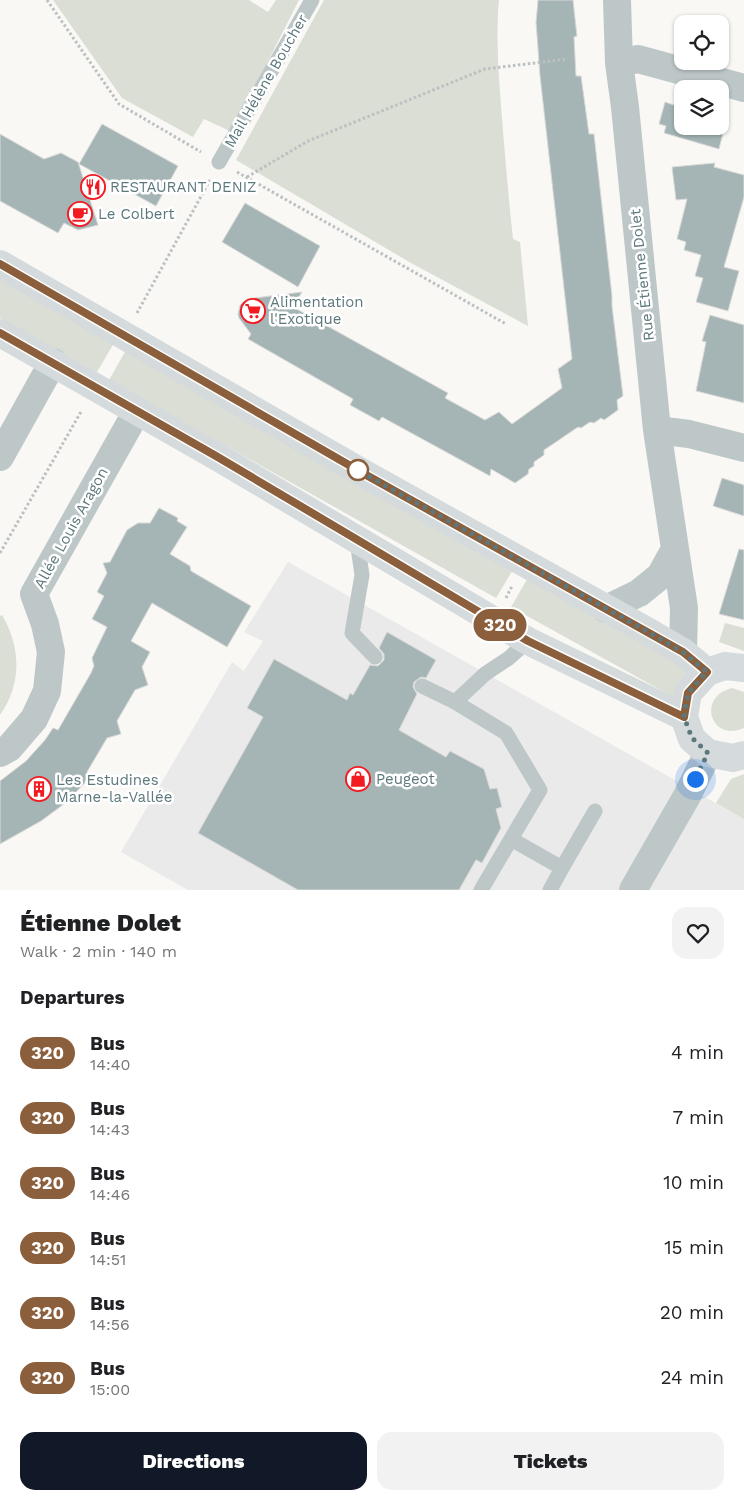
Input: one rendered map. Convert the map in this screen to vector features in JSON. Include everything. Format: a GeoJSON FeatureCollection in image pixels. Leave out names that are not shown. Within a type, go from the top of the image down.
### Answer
{"type":"FeatureCollection","features":[{"type":"Feature","properties":{"kind":"main road"},"geometry":{"type":"LineString","coordinates":[[0,264],[360,471],[683,652],[707,672]]}},
{"type":"Feature","properties":{"kind":"main road"},"geometry":{"type":"LineString","coordinates":[[0,333],[216,456],[528,641],[684,717]]}},
{"type":"Feature","properties":{"kind":"main road"},"geometry":{"type":"LineString","coordinates":[[744,668],[725,666],[707,672],[688,693],[684,717],[692,738],[708,753],[733,758],[744,755]]}},
{"type":"Feature","properties":{"kind":"street","name":"Rue Étienne Dolet"},"geometry":{"type":"LineString","coordinates":[[617,0],[619,63],[625,106],[657,430],[684,608],[683,652]]}},
{"type":"Feature","properties":{"kind":"street"},"geometry":{"type":"LineString","coordinates":[[619,63],[638,59],[744,88]]}},
{"type":"Feature","properties":{"kind":"street"},"geometry":{"type":"LineString","coordinates":[[0,458],[53,362]]}},
{"type":"Feature","properties":{"kind":"street","name":"Allée Louis Aragon"},"geometry":{"type":"LineString","coordinates":[[0,753],[9,748],[34,719],[47,690],[51,652],[45,624],[34,594],[137,411]]}},
{"type":"Feature","properties":{"kind":"street"},"geometry":{"type":"LineString","coordinates":[[657,430],[689,434],[744,448]]}},
{"type":"Feature","properties":{"kind":"street"},"geometry":{"type":"LineString","coordinates":[[606,608],[639,593],[660,576],[675,548]]}},
{"type":"Feature","properties":{"kind":"street"},"geometry":{"type":"LineString","coordinates":[[633,890],[687,796],[708,753]]}},
{"type":"Feature","properties":{"kind":"lane","name":"Mail Hélène Boucher"},"geometry":{"type":"LineString","coordinates":[[219,162],[312,0]]}},
{"type":"Feature","properties":{"kind":"lane"},"geometry":{"type":"LineString","coordinates":[[357,541],[362,575],[352,633],[375,657]]}},
{"type":"Feature","properties":{"kind":"lane"},"geometry":{"type":"LineString","coordinates":[[455,702],[485,674],[509,658],[528,641]]}},
{"type":"Feature","properties":{"kind":"lane"},"geometry":{"type":"LineString","coordinates":[[422,686],[455,702],[506,733],[540,790],[482,890]]}},
{"type":"Feature","properties":{"kind":"lane"},"geometry":{"type":"LineString","coordinates":[[550,890],[595,811]]}},
{"type":"Feature","properties":{"kind":"lane"},"geometry":{"type":"LineString","coordinates":[[511,839],[562,868]]}},
{"type":"Feature","properties":{"kind":"path"},"geometry":{"type":"LineString","coordinates":[[47,0],[119,104],[506,324]]}},
{"type":"Feature","properties":{"kind":"path"},"geometry":{"type":"LineString","coordinates":[[247,177],[308,141],[485,69],[568,59]]}},
{"type":"Feature","properties":{"kind":"shaded area"},"geometry":{"type":"Polygon","coordinates":[[[53,0],[249,0],[268,12],[276,0],[299,0],[232,132],[204,119],[193,137],[122,98],[53,0]]]}},
{"type":"Feature","properties":{"kind":"shaded area"},"geometry":{"type":"Polygon","coordinates":[[[324,0],[499,0],[498,66],[503,131],[513,239],[520,242],[528,326],[411,263],[236,160],[324,0]]]}},
{"type":"Feature","properties":{"kind":"shaded area"},"geometry":{"type":"Polygon","coordinates":[[[0,279],[114,343],[97,372],[0,318],[0,279]]]}},
{"type":"Feature","properties":{"kind":"shaded area"},"geometry":{"type":"Polygon","coordinates":[[[126,350],[514,568],[496,598],[109,380],[126,350]]]}},
{"type":"Feature","properties":{"kind":"shaded area"},"geometry":{"type":"Polygon","coordinates":[[[288,562],[744,819],[744,890],[188,890],[121,852],[232,662],[244,671],[263,641],[244,632],[288,562]]]}},
{"type":"Feature","properties":{"kind":"shaded area"},"geometry":{"type":"Polygon","coordinates":[[[529,576],[692,669],[675,698],[511,607],[529,576]]]}},
{"type":"Feature","properties":{"kind":"shaded area"},"geometry":{"type":"Polygon","coordinates":[[[2,615],[13,640],[16,665],[12,691],[0,715],[0,616],[2,615]]]}},
{"type":"Feature","properties":{"kind":"shaded area"},"geometry":{"type":"Polygon","coordinates":[[[725,623],[744,628],[744,651],[719,642],[725,623]]]}},
{"type":"Feature","properties":{"kind":"shaded area"},"geometry":{"type":"Polygon","coordinates":[[[732,688],[744,692],[744,728],[733,731],[723,729],[716,724],[712,717],[711,709],[714,700],[721,693],[732,688]]]}},
{"type":"Feature","properties":{"kind":"shaded area"},"geometry":{"type":"Polygon","coordinates":[[[744,774],[744,819],[716,803],[731,779],[744,774]]]}},
{"type":"Feature","properties":{"kind":"building"},"geometry":{"type":"Polygon","coordinates":[[[538,0],[573,0],[577,36],[574,37],[576,76],[581,76],[589,134],[594,134],[623,396],[617,400],[618,410],[604,420],[601,418],[594,423],[590,422],[581,428],[578,427],[544,450],[544,455],[534,462],[534,466],[529,469],[528,474],[515,483],[491,469],[490,476],[382,417],[379,421],[350,405],[353,399],[248,339],[251,334],[238,314],[240,305],[247,299],[302,292],[293,307],[448,393],[445,398],[485,420],[499,412],[512,424],[562,388],[558,369],[572,359],[540,76],[536,22],[538,0]]]}},
{"type":"Feature","properties":{"kind":"building"},"geometry":{"type":"Polygon","coordinates":[[[665,102],[674,105],[674,135],[722,135],[719,149],[664,133],[666,126],[659,124],[665,102]]]}},
{"type":"Feature","properties":{"kind":"building"},"geometry":{"type":"Polygon","coordinates":[[[102,124],[178,166],[156,206],[79,164],[102,124]]]}},
{"type":"Feature","properties":{"kind":"building"},"geometry":{"type":"Polygon","coordinates":[[[0,134],[44,159],[61,153],[78,162],[98,225],[78,230],[64,223],[58,233],[0,201],[0,134]]]}},
{"type":"Feature","properties":{"kind":"building"},"geometry":{"type":"Polygon","coordinates":[[[715,163],[714,167],[744,175],[744,197],[724,267],[739,271],[728,311],[696,302],[703,278],[695,276],[701,255],[684,250],[686,242],[677,239],[687,199],[676,200],[672,167],[715,163]]]}},
{"type":"Feature","properties":{"kind":"building"},"geometry":{"type":"Polygon","coordinates":[[[245,203],[320,246],[298,287],[222,242],[245,203]]]}},
{"type":"Feature","properties":{"kind":"building"},"geometry":{"type":"Polygon","coordinates":[[[710,315],[744,325],[744,403],[696,391],[706,342],[702,341],[710,315]]]}},
{"type":"Feature","properties":{"kind":"building"},"geometry":{"type":"Polygon","coordinates":[[[722,478],[744,485],[744,516],[713,506],[722,478]]]}},
{"type":"Feature","properties":{"kind":"building"},"geometry":{"type":"Polygon","coordinates":[[[159,508],[178,518],[177,521],[187,527],[170,554],[190,566],[191,571],[251,606],[227,647],[152,603],[131,641],[150,652],[142,667],[148,685],[135,690],[117,721],[121,734],[107,738],[87,772],[89,774],[84,784],[64,804],[41,821],[0,844],[0,781],[26,761],[53,728],[58,730],[94,666],[92,658],[107,627],[92,619],[104,596],[97,592],[107,573],[103,563],[110,562],[127,530],[138,523],[150,523],[159,508]]]}},
{"type":"Feature","properties":{"kind":"building"},"geometry":{"type":"Polygon","coordinates":[[[739,549],[744,550],[744,620],[719,614],[739,549]]]}},
{"type":"Feature","properties":{"kind":"building","name":"Peugeot"},"geometry":{"type":"Polygon","coordinates":[[[387,632],[436,660],[426,678],[421,677],[414,682],[413,687],[417,694],[399,730],[446,757],[450,751],[484,769],[490,789],[497,788],[502,807],[496,809],[501,828],[482,863],[476,860],[459,890],[298,890],[198,833],[263,717],[247,708],[274,659],[347,700],[350,693],[353,695],[370,665],[378,666],[384,660],[384,654],[379,648],[387,632]]]}},
{"type":"Feature","properties":{"kind":"bus line","name":"320"},"geometry":{"type":"LineString","coordinates":[[0,264],[368,476],[683,652],[707,672],[688,693],[684,717],[528,641],[97,386],[0,333]]}},
{"type":"Feature","properties":{"kind":"place","name":"RESTAURANT DENIZ"},"geometry":{"type":"Point","coordinates":[93,187]}},
{"type":"Feature","properties":{"kind":"place","name":"Le Colbert"},"geometry":{"type":"Point","coordinates":[80,214]}},
{"type":"Feature","properties":{"kind":"place","name":"Alimentation l'Exotique"},"geometry":{"type":"Point","coordinates":[253,311]}},
{"type":"Feature","properties":{"kind":"place","name":"Peugeot"},"geometry":{"type":"Point","coordinates":[358,779]}},
{"type":"Feature","properties":{"kind":"place","name":"Les Estudines Marne-la-Vallée"},"geometry":{"type":"Point","coordinates":[39,789]}},
{"type":"Feature","properties":{"kind":"route"},"geometry":{"type":"LineString","coordinates":[[358,470],[352,467],[659,638],[683,652],[707,672],[688,693],[684,717],[692,738],[708,753],[695,779]]}}]}
